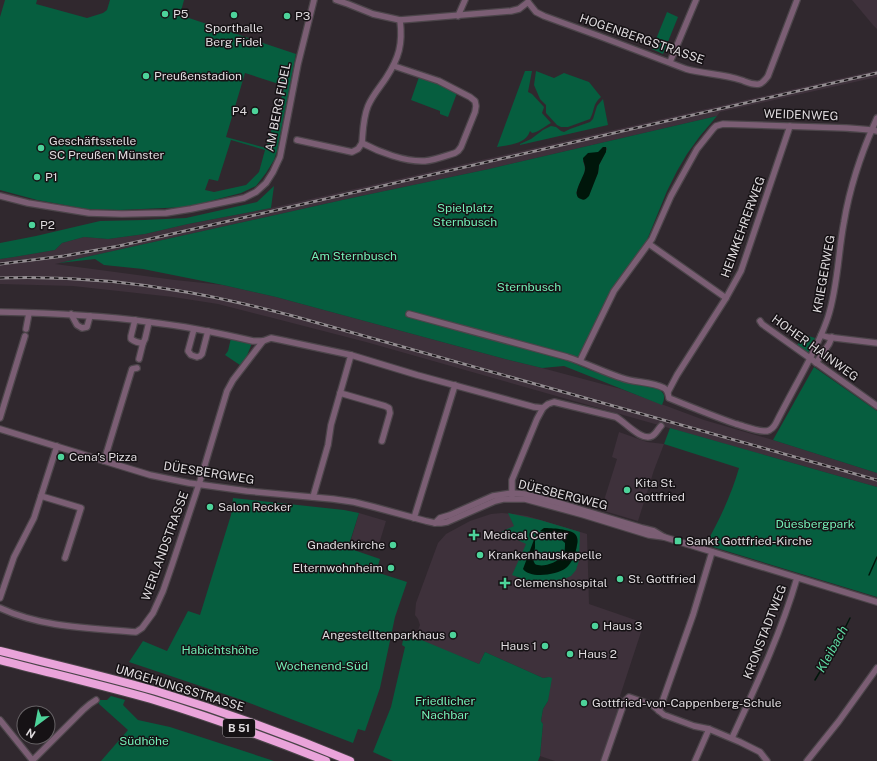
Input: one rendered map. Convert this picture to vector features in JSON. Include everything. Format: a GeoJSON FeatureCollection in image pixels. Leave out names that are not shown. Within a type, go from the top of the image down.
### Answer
{"type":"FeatureCollection","features":[{"type":"Feature","properties":{"kind":"highway"},"geometry":{"type":"LineString","coordinates":[[0,646],[25,657]]}},
{"type":"Feature","properties":{"kind":"highway","name":"UMGEHUNGSSTRASSE"},"geometry":{"type":"LineString","coordinates":[[0,651],[120,681],[189,702],[275,731],[350,761]]}},
{"type":"Feature","properties":{"kind":"highway","name":"UMGEHUNGSSTRASSE"},"geometry":{"type":"LineString","coordinates":[[0,660],[106,687],[178,708],[251,732],[326,761]]}},
{"type":"Feature","properties":{"kind":"highway"},"geometry":{"type":"LineString","coordinates":[[0,664],[23,666]]}},
{"type":"Feature","properties":{"kind":"street","name":"AM BERG FIDEL"},"geometry":{"type":"LineString","coordinates":[[0,196],[28,203],[89,213],[122,214],[166,213],[191,209],[244,198],[256,192],[266,183],[280,157],[299,59],[314,0]]}},
{"type":"Feature","properties":{"kind":"street","name":"HOGENBERGSTRASSE"},"geometry":{"type":"LineString","coordinates":[[339,0],[373,14],[400,20],[511,11],[519,9],[528,1],[536,12],[544,16],[686,68],[698,72],[735,78],[753,84],[760,84],[765,81],[768,76],[797,0]]}},
{"type":"Feature","properties":{"kind":"street"},"geometry":{"type":"LineString","coordinates":[[458,16],[465,0]]}},
{"type":"Feature","properties":{"kind":"street"},"geometry":{"type":"LineString","coordinates":[[670,62],[696,0]]}},
{"type":"Feature","properties":{"kind":"street"},"geometry":{"type":"LineString","coordinates":[[297,140],[352,152],[358,149],[362,143],[368,106],[376,91],[394,66],[399,51],[402,33],[400,20]]}},
{"type":"Feature","properties":{"kind":"street"},"geometry":{"type":"LineString","coordinates":[[362,143],[386,154],[419,161],[427,161],[455,154],[464,140],[475,112],[475,101],[439,81],[394,66]]}},
{"type":"Feature","properties":{"kind":"street","name":"KRIEGERWEG"},"geometry":{"type":"LineString","coordinates":[[668,392],[668,398],[708,414],[748,428],[766,431],[771,430],[810,358],[828,318],[836,281],[843,222],[852,185],[874,130],[877,118]]}},
{"type":"Feature","properties":{"kind":"street","name":"WEIDENWEG"},"geometry":{"type":"LineString","coordinates":[[649,244],[671,196],[697,149],[716,126],[723,124],[874,130]]}},
{"type":"Feature","properties":{"kind":"street","name":"HEIMKEHRERWEG"},"geometry":{"type":"LineString","coordinates":[[668,392],[679,371],[726,298],[741,271],[790,126]]}},
{"type":"Feature","properties":{"kind":"street"},"geometry":{"type":"LineString","coordinates":[[580,361],[614,292],[649,244],[726,298]]}},
{"type":"Feature","properties":{"kind":"street"},"geometry":{"type":"LineString","coordinates":[[0,312],[71,314],[135,320],[208,331],[253,341],[263,341],[271,338],[351,355],[454,385],[534,407],[543,408]]}},
{"type":"Feature","properties":{"kind":"street"},"geometry":{"type":"LineString","coordinates":[[26,329],[29,313]]}},
{"type":"Feature","properties":{"kind":"street"},"geometry":{"type":"LineString","coordinates":[[71,314],[76,325],[82,328],[86,327],[90,316]]}},
{"type":"Feature","properties":{"kind":"street"},"geometry":{"type":"LineString","coordinates":[[409,314],[580,361],[623,378],[657,385],[668,392]]}},
{"type":"Feature","properties":{"kind":"street"},"geometry":{"type":"LineString","coordinates":[[135,320],[131,340],[143,343]]}},
{"type":"Feature","properties":{"kind":"street"},"geometry":{"type":"LineString","coordinates":[[139,359],[150,322]]}},
{"type":"Feature","properties":{"kind":"street","name":"HOHER HAINWEG"},"geometry":{"type":"LineString","coordinates":[[760,322],[877,406]]}},
{"type":"Feature","properties":{"kind":"street"},"geometry":{"type":"LineString","coordinates":[[194,329],[188,351],[191,355],[197,357],[202,354],[208,331]]}},
{"type":"Feature","properties":{"kind":"street"},"geometry":{"type":"LineString","coordinates":[[821,335],[877,343]]}},
{"type":"Feature","properties":{"kind":"street"},"geometry":{"type":"LineString","coordinates":[[0,418],[24,336]]}},
{"type":"Feature","properties":{"kind":"street"},"geometry":{"type":"LineString","coordinates":[[816,363],[832,337]]}},
{"type":"Feature","properties":{"kind":"street","name":"WERLANDSTRASSE"},"geometry":{"type":"LineString","coordinates":[[0,608],[33,620],[51,624],[136,632],[142,628],[153,613],[163,591],[199,484],[227,391],[263,341]]}},
{"type":"Feature","properties":{"kind":"street"},"geometry":{"type":"LineString","coordinates":[[313,497],[328,445],[331,425],[351,355]]}},
{"type":"Feature","properties":{"kind":"street"},"geometry":{"type":"LineString","coordinates":[[104,461],[132,369],[137,368]]}},
{"type":"Feature","properties":{"kind":"street"},"geometry":{"type":"LineString","coordinates":[[414,518],[454,385]]}},
{"type":"Feature","properties":{"kind":"street"},"geometry":{"type":"LineString","coordinates":[[340,393],[389,408],[390,413],[382,440]]}},
{"type":"Feature","properties":{"kind":"street"},"geometry":{"type":"LineString","coordinates":[[512,496],[512,480],[537,419],[543,408],[548,404],[554,402],[616,417],[639,435],[644,437],[653,435],[660,426]]}},
{"type":"Feature","properties":{"kind":"street","name":"DÜESBERGWEG"},"geometry":{"type":"LineString","coordinates":[[0,429],[104,461],[189,483],[247,491],[333,499],[368,505],[414,518],[435,522],[440,518],[493,496],[512,496],[524,494],[654,531],[664,537],[877,602]]}},
{"type":"Feature","properties":{"kind":"street"},"geometry":{"type":"LineString","coordinates":[[0,598],[14,557],[34,518],[57,446]]}},
{"type":"Feature","properties":{"kind":"street"},"geometry":{"type":"LineString","coordinates":[[41,496],[81,508],[65,558]]}},
{"type":"Feature","properties":{"kind":"street"},"geometry":{"type":"LineString","coordinates":[[659,711],[693,615],[712,552]]}},
{"type":"Feature","properties":{"kind":"street","name":"KRONSTADTWEG"},"geometry":{"type":"LineString","coordinates":[[732,738],[768,660],[793,593],[797,578]]}},
{"type":"Feature","properties":{"kind":"street"},"geometry":{"type":"LineString","coordinates":[[807,761],[877,668]]}},
{"type":"Feature","properties":{"kind":"street"},"geometry":{"type":"LineString","coordinates":[[604,761],[624,703],[631,697],[652,705],[664,715],[732,738],[758,751],[766,760]]}},
{"type":"Feature","properties":{"kind":"street"},"geometry":{"type":"LineString","coordinates":[[0,720],[33,761],[83,710],[96,700]]}},
{"type":"Feature","properties":{"kind":"street"},"geometry":{"type":"LineString","coordinates":[[695,761],[709,729]]}},
{"type":"Feature","properties":{"kind":"shaded area"},"geometry":{"type":"Polygon","coordinates":[[[852,0],[877,0],[877,29],[873,25],[852,0]]]}},
{"type":"Feature","properties":{"kind":"shaded area"},"geometry":{"type":"Polygon","coordinates":[[[877,70],[877,77],[720,112],[717,116],[489,169],[55,264],[223,285],[276,297],[621,389],[704,420],[877,473],[877,487],[366,342],[218,304],[173,297],[73,286],[0,284],[0,259],[55,250],[62,243],[84,237],[108,239],[145,234],[271,208],[877,70]]]}},
{"type":"Feature","properties":{"kind":"shaded area"},"geometry":{"type":"Polygon","coordinates":[[[603,147],[606,147],[606,152],[599,165],[598,173],[589,196],[582,200],[578,197],[577,190],[585,170],[583,158],[588,153],[598,152],[603,147]]]}},
{"type":"Feature","properties":{"kind":"shaded area","name":"Kita St. Gottfried"},"geometry":{"type":"Polygon","coordinates":[[[619,432],[647,442],[664,444],[638,521],[601,510],[617,459],[612,457],[619,432]]]}},
{"type":"Feature","properties":{"kind":"shaded area"},"geometry":{"type":"Polygon","coordinates":[[[359,513],[386,521],[379,544],[375,547],[351,540],[359,513]]]}},
{"type":"Feature","properties":{"kind":"shaded area","name":"Clemenshospital"},"geometry":{"type":"Polygon","coordinates":[[[502,513],[527,516],[587,534],[589,604],[644,623],[620,696],[623,698],[601,761],[555,761],[540,756],[543,724],[541,721],[543,709],[548,701],[549,677],[543,678],[485,652],[479,664],[409,636],[417,633],[420,625],[415,615],[416,603],[438,543],[446,534],[470,521],[491,514],[502,513]]]}},
{"type":"Feature","properties":{"kind":"shaded area"},"geometry":{"type":"Polygon","coordinates":[[[544,528],[573,532],[578,541],[576,551],[566,568],[556,573],[544,575],[531,574],[523,569],[535,537],[533,557],[535,564],[545,565],[553,563],[560,559],[564,552],[565,543],[553,535],[540,531],[544,528]]]}},
{"type":"Feature","properties":{"kind":"green space"},"geometry":{"type":"Polygon","coordinates":[[[5,0],[37,0],[36,4],[87,18],[103,13],[107,10],[110,0],[184,0],[180,15],[296,54],[274,160],[256,186],[241,193],[187,207],[120,210],[87,209],[37,200],[0,190],[0,17],[5,0]],[[245,73],[226,137],[266,148],[285,86],[245,73]],[[231,140],[218,181],[209,179],[205,190],[214,192],[246,185],[259,172],[265,150],[231,140]]]}},
{"type":"Feature","properties":{"kind":"green space"},"geometry":{"type":"Polygon","coordinates":[[[667,12],[678,17],[663,54],[652,49],[667,12]]]}},
{"type":"Feature","properties":{"kind":"green space"},"geometry":{"type":"Polygon","coordinates":[[[525,71],[532,71],[528,92],[532,94],[544,107],[542,113],[551,123],[535,132],[532,133],[530,131],[525,139],[521,141],[497,147],[525,71]]]}},
{"type":"Feature","properties":{"kind":"green space"},"geometry":{"type":"Polygon","coordinates":[[[536,71],[554,78],[564,73],[589,82],[601,97],[595,105],[590,119],[568,127],[561,127],[557,125],[546,113],[546,105],[540,99],[534,85],[536,71]]]}},
{"type":"Feature","properties":{"kind":"green space"},"geometry":{"type":"Polygon","coordinates":[[[419,77],[438,83],[457,93],[448,117],[440,114],[440,111],[411,100],[419,77]]]}},
{"type":"Feature","properties":{"kind":"green space"},"geometry":{"type":"Polygon","coordinates":[[[603,99],[608,125],[520,145],[551,126],[564,132],[590,122],[593,119],[597,106],[603,99]]]}},
{"type":"Feature","properties":{"kind":"green space","name":"Sternbusch"},"geometry":{"type":"Polygon","coordinates":[[[717,116],[700,136],[677,171],[647,240],[612,291],[577,359],[573,363],[623,381],[653,386],[663,393],[664,399],[662,405],[564,366],[542,368],[276,297],[143,269],[104,265],[95,259],[59,263],[347,199],[489,169],[717,116]],[[603,147],[599,152],[583,161],[585,170],[576,194],[596,177],[599,165],[607,149],[606,147],[603,147]]]}},
{"type":"Feature","properties":{"kind":"green space"},"geometry":{"type":"Polygon","coordinates":[[[274,186],[271,208],[145,234],[108,239],[84,237],[62,243],[55,250],[0,259],[0,243],[100,221],[186,218],[257,202],[274,186]]]}},
{"type":"Feature","properties":{"kind":"green space"},"geometry":{"type":"Polygon","coordinates":[[[805,335],[815,338],[808,353],[797,345],[805,335]]]}},
{"type":"Feature","properties":{"kind":"green space"},"geometry":{"type":"Polygon","coordinates":[[[231,338],[252,343],[246,358],[240,365],[225,355],[228,351],[231,338]]]}},
{"type":"Feature","properties":{"kind":"green space"},"geometry":{"type":"Polygon","coordinates":[[[814,367],[877,411],[877,473],[773,440],[814,367]]]}},
{"type":"Feature","properties":{"kind":"green space","name":"Düesbergpark"},"geometry":{"type":"Polygon","coordinates":[[[670,428],[877,487],[877,597],[713,547],[710,542],[707,542],[725,506],[739,468],[664,444],[670,428]]]}},
{"type":"Feature","properties":{"kind":"green space"},"geometry":{"type":"Polygon","coordinates":[[[233,498],[344,510],[359,513],[348,548],[380,559],[376,572],[407,582],[395,617],[380,688],[365,731],[358,729],[353,743],[239,699],[129,662],[143,641],[167,651],[188,611],[200,615],[231,515],[233,498]]]}},
{"type":"Feature","properties":{"kind":"green space"},"geometry":{"type":"Polygon","coordinates":[[[508,513],[540,520],[580,532],[579,560],[576,570],[571,576],[564,579],[534,583],[512,575],[526,544],[501,532],[514,526],[508,513]]]}},
{"type":"Feature","properties":{"kind":"green space","name":"Friedlicher Nachbar"},"geometry":{"type":"Polygon","coordinates":[[[412,636],[479,664],[485,652],[543,678],[552,678],[548,701],[543,709],[541,721],[543,724],[540,756],[538,761],[393,761],[373,752],[391,707],[405,647],[402,645],[403,640],[407,641],[412,636]]]}},
{"type":"Feature","properties":{"kind":"green space","name":"Südhöhe"},"geometry":{"type":"Polygon","coordinates":[[[111,696],[125,700],[123,705],[138,720],[170,727],[274,761],[101,761],[128,730],[99,704],[98,700],[107,700],[111,696]]]}},
{"type":"Feature","properties":{"kind":"waterway","name":"Kleibach"},"geometry":{"type":"LineString","coordinates":[[869,575],[877,557]]}},
{"type":"Feature","properties":{"kind":"waterway","name":"Kleibach"},"geometry":{"type":"LineString","coordinates":[[815,680],[850,618]]}},
{"type":"Feature","properties":{"kind":"railway"},"geometry":{"type":"LineString","coordinates":[[0,264],[64,256],[119,246],[877,73]]}},
{"type":"Feature","properties":{"kind":"railway"},"geometry":{"type":"LineString","coordinates":[[0,278],[47,278],[117,282],[186,292],[240,303],[293,316],[877,480]]}},
{"type":"Feature","properties":{"kind":"place","name":"P5"},"geometry":{"type":"Point","coordinates":[165,14]}},
{"type":"Feature","properties":{"kind":"place","name":"Sporthalle Berg Fidel"},"geometry":{"type":"Point","coordinates":[234,15]}},
{"type":"Feature","properties":{"kind":"place","name":"P3"},"geometry":{"type":"Point","coordinates":[287,16]}},
{"type":"Feature","properties":{"kind":"place","name":"Preußenstadion"},"geometry":{"type":"Point","coordinates":[146,76]}},
{"type":"Feature","properties":{"kind":"place","name":"P4"},"geometry":{"type":"Point","coordinates":[255,111]}},
{"type":"Feature","properties":{"kind":"place","name":"Geschäftsstelle SC Preußen Münster"},"geometry":{"type":"Point","coordinates":[41,148]}},
{"type":"Feature","properties":{"kind":"place","name":"P1"},"geometry":{"type":"Point","coordinates":[37,177]}},
{"type":"Feature","properties":{"kind":"place","name":"P2"},"geometry":{"type":"Point","coordinates":[32,225]}},
{"type":"Feature","properties":{"kind":"place","name":"Cena’s Pizza"},"geometry":{"type":"Point","coordinates":[61,457]}},
{"type":"Feature","properties":{"kind":"place","name":"Kita St. Gottfried"},"geometry":{"type":"Point","coordinates":[627,490]}},
{"type":"Feature","properties":{"kind":"place","name":"Salon Recker"},"geometry":{"type":"Point","coordinates":[210,507]}},
{"type":"Feature","properties":{"kind":"place","name":"Medical Center"},"geometry":{"type":"Point","coordinates":[474,535]}},
{"type":"Feature","properties":{"kind":"place","name":"Sankt Gottfried-Kirche"},"geometry":{"type":"Point","coordinates":[678,541]}},
{"type":"Feature","properties":{"kind":"place","name":"Gnadenkirche"},"geometry":{"type":"Point","coordinates":[393,545]}},
{"type":"Feature","properties":{"kind":"place","name":"Krankenhauskapelle"},"geometry":{"type":"Point","coordinates":[480,555]}},
{"type":"Feature","properties":{"kind":"place","name":"Elternwohnheim"},"geometry":{"type":"Point","coordinates":[391,568]}},
{"type":"Feature","properties":{"kind":"place","name":"St. Gottfried"},"geometry":{"type":"Point","coordinates":[620,579]}},
{"type":"Feature","properties":{"kind":"place","name":"Clemenshospital"},"geometry":{"type":"Point","coordinates":[505,583]}},
{"type":"Feature","properties":{"kind":"place","name":"Haus 3"},"geometry":{"type":"Point","coordinates":[595,626]}},
{"type":"Feature","properties":{"kind":"place","name":"Angestelltenparkhaus"},"geometry":{"type":"Point","coordinates":[453,635]}},
{"type":"Feature","properties":{"kind":"place","name":"Haus 1"},"geometry":{"type":"Point","coordinates":[545,646]}},
{"type":"Feature","properties":{"kind":"place","name":"Haus 2"},"geometry":{"type":"Point","coordinates":[570,654]}},
{"type":"Feature","properties":{"kind":"place","name":"Gottfried-von-Cappenberg-Schule"},"geometry":{"type":"Point","coordinates":[584,703]}},
{"type":"Feature","properties":{"kind":"park label","name":"Spielplatz Sternbusch"},"geometry":{"type":"Point","coordinates":[465,215]}},
{"type":"Feature","properties":{"kind":"park label","name":"Am Sternbusch"},"geometry":{"type":"Point","coordinates":[354,256]}},
{"type":"Feature","properties":{"kind":"park label","name":"Habichtshöhe"},"geometry":{"type":"Point","coordinates":[220,650]}},
{"type":"Feature","properties":{"kind":"park label","name":"Wochenend-Süd"},"geometry":{"type":"Point","coordinates":[322,666]}}]}
